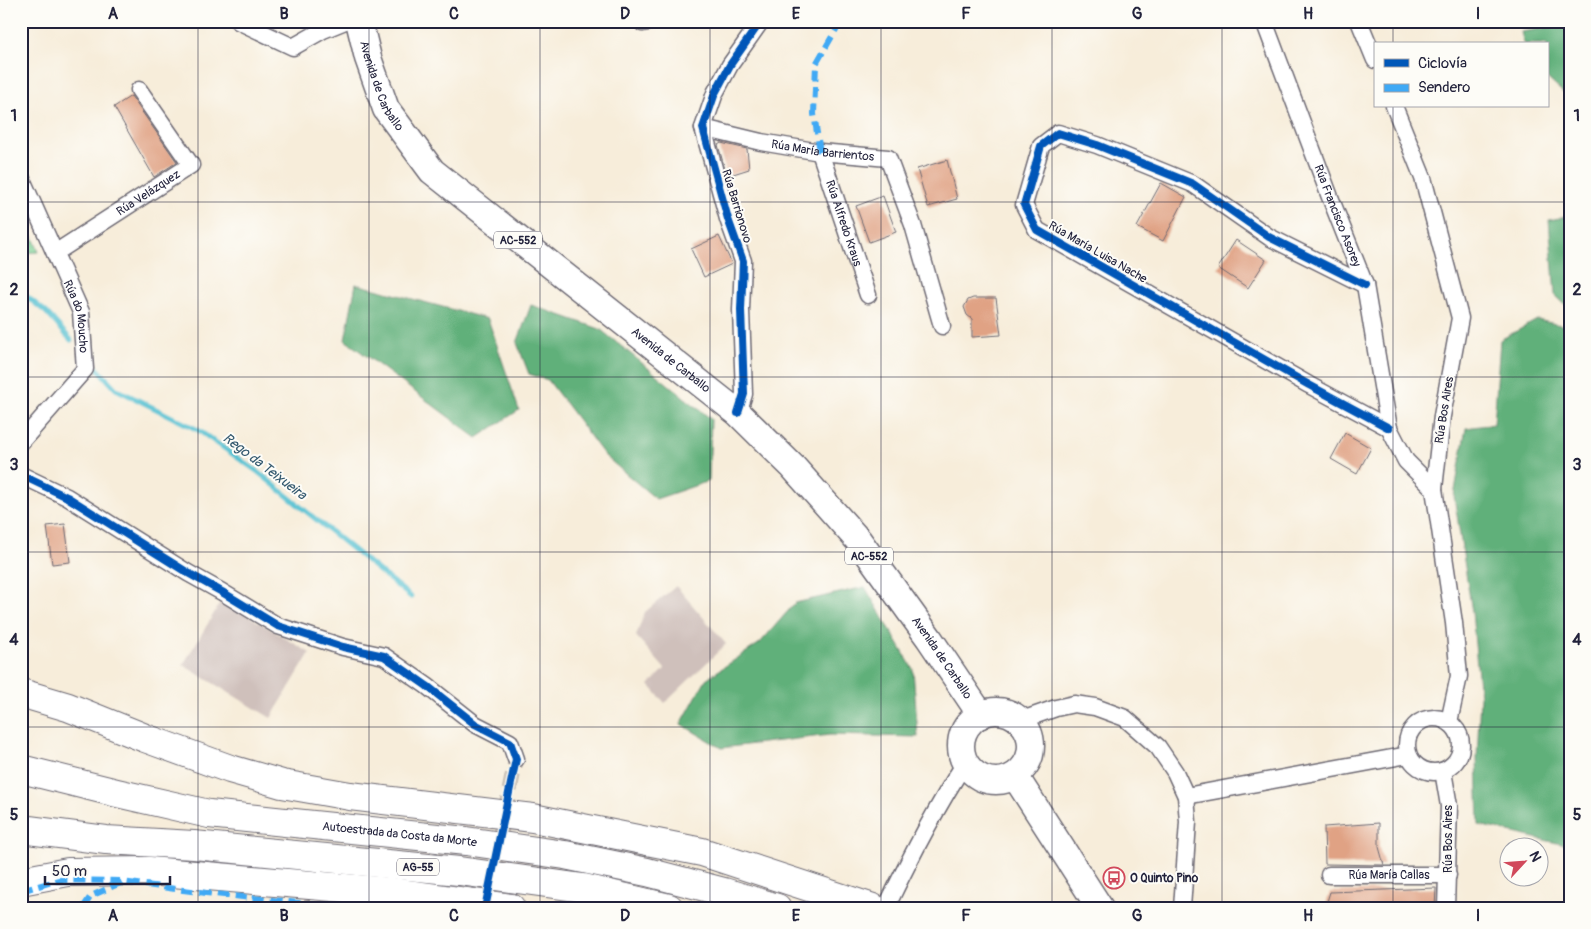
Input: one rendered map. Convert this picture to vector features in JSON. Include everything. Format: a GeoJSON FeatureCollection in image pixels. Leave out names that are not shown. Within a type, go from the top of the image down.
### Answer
{"type":"FeatureCollection","features":[{"type":"Feature","properties":{"kind":"highway"},"geometry":{"type":"LineString","coordinates":[[21,693],[68,706],[145,738],[230,769],[282,784],[350,796],[533,818],[692,850],[872,908]]}},
{"type":"Feature","properties":{"kind":"highway","name":"Autoestrada da Costa da Morte"},"geometry":{"type":"LineString","coordinates":[[21,769],[209,814],[466,841],[566,855],[647,872],[777,908]]}},
{"type":"Feature","properties":{"kind":"highway","name":"AG-55"},"geometry":{"type":"LineString","coordinates":[[21,829],[106,840],[194,845],[459,871],[583,888],[669,908]]}},
{"type":"Feature","properties":{"kind":"highway"},"geometry":{"type":"LineString","coordinates":[[21,880],[68,872],[149,871],[391,892],[511,908]]}},
{"type":"Feature","properties":{"kind":"main road","name":"Avenida de Carballo"},"geometry":{"type":"LineString","coordinates":[[359,21],[368,58],[386,108],[432,171],[738,413],[793,467],[858,541],[929,638],[981,715]]}},
{"type":"Feature","properties":{"kind":"main road"},"geometry":{"type":"LineString","coordinates":[[991,712],[1001,712],[1019,720],[1029,736],[1030,745],[1027,762],[1022,770],[1015,776],[993,781],[982,778],[972,772],[965,763],[961,741],[964,730],[972,721],[981,715],[991,712]]}},
{"type":"Feature","properties":{"kind":"main road"},"geometry":{"type":"LineString","coordinates":[[1015,776],[1100,908]]}},
{"type":"Feature","properties":{"kind":"street"},"geometry":{"type":"LineString","coordinates":[[238,21],[293,47],[323,30],[345,21]]}},
{"type":"Feature","properties":{"kind":"street"},"geometry":{"type":"LineString","coordinates":[[642,21],[643,23],[655,21]]}},
{"type":"Feature","properties":{"kind":"street"},"geometry":{"type":"LineString","coordinates":[[703,128],[715,93],[730,64],[761,21]]}},
{"type":"Feature","properties":{"kind":"street","name":"Rúa Francisco Asorey"},"geometry":{"type":"LineString","coordinates":[[1264,21],[1330,197],[1366,285],[1389,428],[1406,461],[1434,490]]}},
{"type":"Feature","properties":{"kind":"street"},"geometry":{"type":"LineString","coordinates":[[1359,21],[1374,58]]}},
{"type":"Feature","properties":{"kind":"street","name":"Rúa Velázquez"},"geometry":{"type":"LineString","coordinates":[[55,253],[191,165],[139,90]]}},
{"type":"Feature","properties":{"kind":"street","name":"Rúa Bos Aires"},"geometry":{"type":"LineString","coordinates":[[1395,108],[1423,178],[1460,318],[1442,416],[1434,490],[1454,623],[1459,676],[1449,722]]}},
{"type":"Feature","properties":{"kind":"street","name":"Rúa Barrionovo"},"geometry":{"type":"LineString","coordinates":[[703,128],[728,220],[743,261],[744,394],[738,413]]}},
{"type":"Feature","properties":{"kind":"street","name":"Rúa María Barrientos"},"geometry":{"type":"LineString","coordinates":[[703,128],[761,142],[820,152],[888,158],[913,225],[942,326]]}},
{"type":"Feature","properties":{"kind":"street","name":"Rúa María Luisa Nache"},"geometry":{"type":"LineString","coordinates":[[1366,285],[1269,237],[1193,184],[1097,145],[1058,133],[1041,146],[1024,205],[1037,230],[1310,386],[1389,428]]}},
{"type":"Feature","properties":{"kind":"street","name":"Rúa Alfredo Kraus"},"geometry":{"type":"LineString","coordinates":[[820,152],[868,295]]}},
{"type":"Feature","properties":{"kind":"street","name":"Rúa do Moucho"},"geometry":{"type":"LineString","coordinates":[[21,177],[81,312],[85,369],[21,442]]}},
{"type":"Feature","properties":{"kind":"street"},"geometry":{"type":"LineString","coordinates":[[21,474],[67,497],[188,573],[278,626],[343,647],[384,656],[427,686],[474,724],[510,742],[516,759]]}},
{"type":"Feature","properties":{"kind":"street"},"geometry":{"type":"LineString","coordinates":[[1019,720],[1074,704],[1095,707],[1125,718],[1158,747],[1175,772],[1186,796],[1188,822],[1182,908]]}},
{"type":"Feature","properties":{"kind":"street"},"geometry":{"type":"LineString","coordinates":[[1430,718],[1438,718],[1449,722],[1460,738],[1461,747],[1455,762],[1443,771],[1428,772],[1421,770],[1408,755],[1407,738],[1416,724],[1430,718]]}},
{"type":"Feature","properties":{"kind":"street"},"geometry":{"type":"LineString","coordinates":[[1186,796],[1408,755]]}},
{"type":"Feature","properties":{"kind":"street"},"geometry":{"type":"LineString","coordinates":[[886,908],[945,794],[965,763]]}},
{"type":"Feature","properties":{"kind":"street","name":"Rúa Bos Aires"},"geometry":{"type":"LineString","coordinates":[[1443,771],[1449,806],[1446,908]]}},
{"type":"Feature","properties":{"kind":"street","name":"Rúa María Callas"},"geometry":{"type":"LineString","coordinates":[[1329,875],[1448,875]]}},
{"type":"Feature","properties":{"kind":"shaded area"},"geometry":{"type":"Polygon","coordinates":[[[676,586],[726,644],[665,703],[649,685],[665,669],[636,636],[645,612],[676,586]]]}},
{"type":"Feature","properties":{"kind":"shaded area"},"geometry":{"type":"Polygon","coordinates":[[[222,600],[310,653],[271,718],[183,665],[222,600]]]}},
{"type":"Feature","properties":{"kind":"green space"},"geometry":{"type":"Polygon","coordinates":[[[1570,24],[1570,99],[1548,79],[1548,42],[1524,42],[1521,32],[1570,24]]]}},
{"type":"Feature","properties":{"kind":"green space"},"geometry":{"type":"Polygon","coordinates":[[[21,208],[39,252],[21,253],[21,208]]]}},
{"type":"Feature","properties":{"kind":"green space"},"geometry":{"type":"Polygon","coordinates":[[[1570,216],[1570,309],[1555,295],[1549,220],[1570,216]]]}},
{"type":"Feature","properties":{"kind":"green space"},"geometry":{"type":"Polygon","coordinates":[[[356,284],[488,319],[519,410],[477,438],[345,340],[356,284]]]}},
{"type":"Feature","properties":{"kind":"green space"},"geometry":{"type":"Polygon","coordinates":[[[531,305],[600,329],[711,419],[709,481],[656,499],[605,456],[548,380],[529,374],[517,343],[531,305]]]}},
{"type":"Feature","properties":{"kind":"green space"},"geometry":{"type":"Polygon","coordinates":[[[1537,320],[1570,327],[1570,846],[1548,841],[1548,836],[1527,836],[1479,825],[1477,758],[1480,697],[1472,612],[1454,496],[1466,428],[1494,424],[1500,340],[1537,320]]]}},
{"type":"Feature","properties":{"kind":"green space"},"geometry":{"type":"Polygon","coordinates":[[[865,587],[913,669],[918,737],[830,735],[721,748],[681,724],[706,679],[760,643],[795,603],[865,587]]]}},
{"type":"Feature","properties":{"kind":"building"},"geometry":{"type":"Polygon","coordinates":[[[131,96],[177,162],[154,177],[114,107],[131,96]]]}},
{"type":"Feature","properties":{"kind":"building"},"geometry":{"type":"Polygon","coordinates":[[[721,143],[747,149],[749,169],[727,176],[718,145],[721,143]]]}},
{"type":"Feature","properties":{"kind":"building"},"geometry":{"type":"Polygon","coordinates":[[[947,160],[957,199],[928,207],[917,169],[947,160]]]}},
{"type":"Feature","properties":{"kind":"building"},"geometry":{"type":"Polygon","coordinates":[[[1161,183],[1186,197],[1163,241],[1137,227],[1161,183]]]}},
{"type":"Feature","properties":{"kind":"building"},"geometry":{"type":"Polygon","coordinates":[[[883,196],[896,232],[869,242],[856,206],[883,196]]]}},
{"type":"Feature","properties":{"kind":"building"},"geometry":{"type":"Polygon","coordinates":[[[719,236],[732,264],[704,277],[691,249],[719,236]]]}},
{"type":"Feature","properties":{"kind":"building"},"geometry":{"type":"Polygon","coordinates":[[[1236,240],[1266,260],[1248,288],[1218,268],[1236,240]]]}},
{"type":"Feature","properties":{"kind":"building"},"geometry":{"type":"Polygon","coordinates":[[[973,298],[996,298],[1001,335],[972,337],[972,319],[967,315],[964,307],[968,300],[973,298]]]}},
{"type":"Feature","properties":{"kind":"building"},"geometry":{"type":"Polygon","coordinates":[[[1345,433],[1371,448],[1357,474],[1331,459],[1345,433]]]}},
{"type":"Feature","properties":{"kind":"building"},"geometry":{"type":"Polygon","coordinates":[[[65,524],[70,562],[52,564],[47,526],[65,524]]]}},
{"type":"Feature","properties":{"kind":"building"},"geometry":{"type":"Polygon","coordinates":[[[1379,823],[1379,847],[1384,865],[1325,864],[1324,827],[1379,823]]]}},
{"type":"Feature","properties":{"kind":"building"},"geometry":{"type":"Polygon","coordinates":[[[1436,888],[1435,908],[1325,908],[1330,892],[1436,888]]]}},
{"type":"Feature","properties":{"kind":"waterway","name":"Rego da Teixueira"},"geometry":{"type":"LineString","coordinates":[[21,292],[46,312],[71,340]]}},
{"type":"Feature","properties":{"kind":"waterway","name":"Rego da Teixueira"},"geometry":{"type":"LineString","coordinates":[[97,368],[116,389],[198,430],[258,472],[411,597]]}},
{"type":"Feature","properties":{"kind":"tunnel"},"geometry":{"type":"LineString","coordinates":[[490,884],[516,759]]}},
{"type":"Feature","properties":{"kind":"marked path"},"geometry":{"type":"LineString","coordinates":[[820,152],[814,114],[816,64],[841,21]]}},
{"type":"Feature","properties":{"kind":"marked path"},"geometry":{"type":"LineString","coordinates":[[21,891],[59,880],[120,881]]}},
{"type":"Feature","properties":{"kind":"marked path"},"geometry":{"type":"LineString","coordinates":[[83,908],[91,896],[123,882],[344,908]]}},
{"type":"Feature","properties":{"kind":"cycle path"},"geometry":{"type":"LineString","coordinates":[[738,413],[744,394],[741,310],[743,261],[728,219],[703,128],[715,93],[730,65],[761,21]]}},
{"type":"Feature","properties":{"kind":"cycle path"},"geometry":{"type":"LineString","coordinates":[[1365,285],[1269,237],[1193,184],[1097,145],[1058,133],[1041,146],[1024,205],[1037,230],[1309,385],[1389,428]]}},
{"type":"Feature","properties":{"kind":"cycle path"},"geometry":{"type":"LineString","coordinates":[[21,475],[67,497],[188,573],[278,626],[343,647],[384,656],[427,686],[475,724],[510,742],[516,759],[485,908]]}},
{"type":"Feature","properties":{"kind":"place","name":"O Quinto Pino"},"geometry":{"type":"Point","coordinates":[1114,878]}}]}
